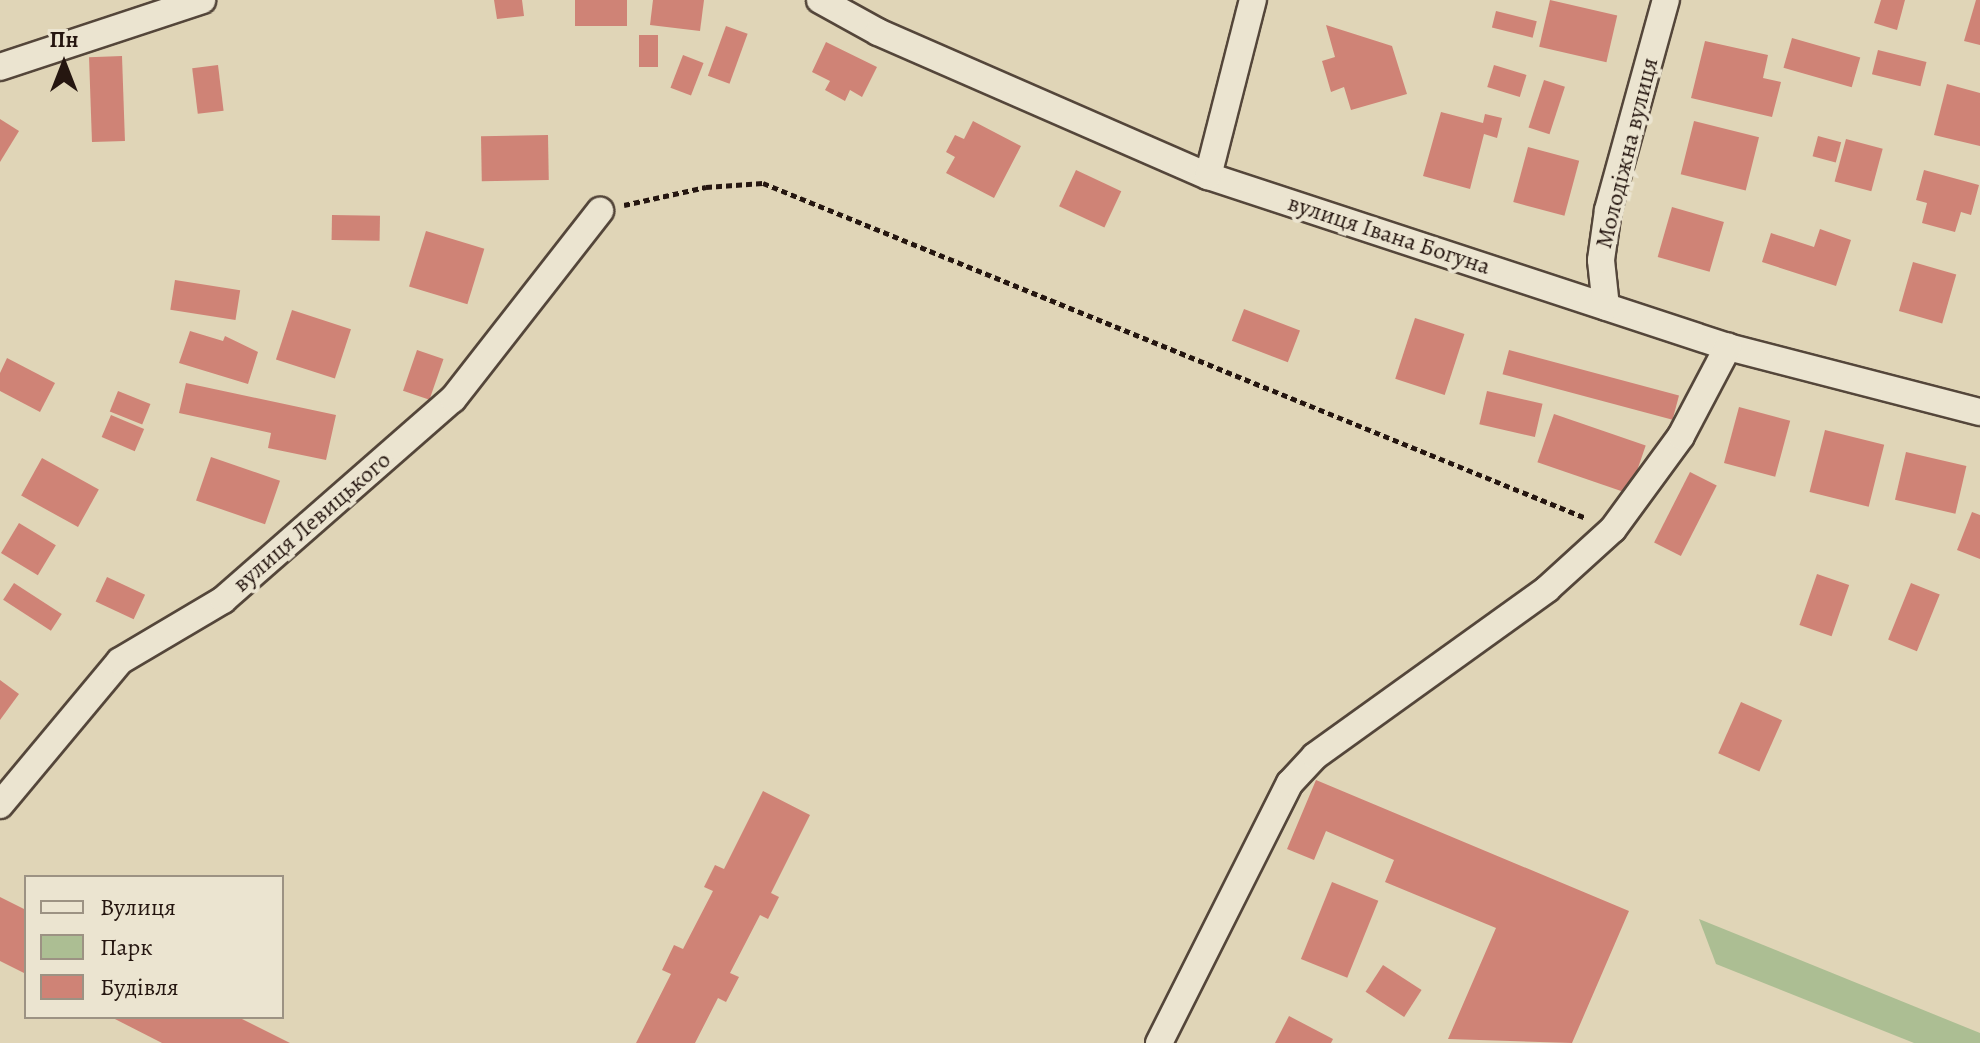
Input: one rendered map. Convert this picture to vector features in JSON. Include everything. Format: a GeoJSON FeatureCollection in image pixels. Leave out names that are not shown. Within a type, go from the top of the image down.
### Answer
{"type":"FeatureCollection","features":[{"type":"Feature","properties":{"kind":"street"},"geometry":{"type":"LineString","coordinates":[[0,67],[202,0]]}},
{"type":"Feature","properties":{"kind":"street","name":"вулиця Івана Богуна"},"geometry":{"type":"LineString","coordinates":[[820,0],[878,32],[1208,176],[1728,347],[1978,405]]}},
{"type":"Feature","properties":{"kind":"street"},"geometry":{"type":"LineString","coordinates":[[1208,176],[1253,0]]}},
{"type":"Feature","properties":{"kind":"street","name":"Молодіжна вулиця"},"geometry":{"type":"LineString","coordinates":[[1606,307],[1601,260],[1608,210],[1666,0]]}},
{"type":"Feature","properties":{"kind":"street","name":"вулиця Левицького"},"geometry":{"type":"LineString","coordinates":[[0,805],[120,661],[223,600],[453,399],[600,211]]}},
{"type":"Feature","properties":{"kind":"street"},"geometry":{"type":"LineString","coordinates":[[1159,1043],[1290,783],[1315,756],[1547,589],[1613,529],[1681,436],[1728,347]]}},
{"type":"Feature","properties":{"kind":"path"},"geometry":{"type":"LineString","coordinates":[[600,211],[706,187],[763,183],[1613,529]]}},
{"type":"Feature","properties":{"kind":"green space"},"geometry":{"type":"Polygon","coordinates":[[[1699,919],[1980,1033],[1980,1043],[1914,1043],[1716,964],[1699,919]]]}},
{"type":"Feature","properties":{"kind":"building"},"geometry":{"type":"Polygon","coordinates":[[[494,0],[522,0],[524,16],[497,19],[494,0]]]}},
{"type":"Feature","properties":{"kind":"building"},"geometry":{"type":"Polygon","coordinates":[[[575,0],[627,0],[627,26],[575,26],[575,0]]]}},
{"type":"Feature","properties":{"kind":"building"},"geometry":{"type":"Polygon","coordinates":[[[653,0],[704,0],[700,31],[650,25],[653,0]]]}},
{"type":"Feature","properties":{"kind":"building"},"geometry":{"type":"Polygon","coordinates":[[[1550,0],[1617,16],[1606,62],[1539,47],[1550,0]]]}},
{"type":"Feature","properties":{"kind":"building"},"geometry":{"type":"Polygon","coordinates":[[[1881,0],[1905,0],[1897,30],[1874,23],[1881,0]]]}},
{"type":"Feature","properties":{"kind":"building"},"geometry":{"type":"Polygon","coordinates":[[[1976,0],[1980,0],[1980,45],[1964,41],[1976,0]]]}},
{"type":"Feature","properties":{"kind":"building"},"geometry":{"type":"Polygon","coordinates":[[[1496,11],[1537,21],[1533,38],[1492,27],[1496,11]]]}},
{"type":"Feature","properties":{"kind":"building"},"geometry":{"type":"Polygon","coordinates":[[[1326,25],[1392,46],[1407,94],[1351,110],[1344,87],[1331,92],[1322,61],[1335,57],[1326,25]]]}},
{"type":"Feature","properties":{"kind":"building"},"geometry":{"type":"Polygon","coordinates":[[[726,26],[748,34],[729,84],[708,76],[726,26]]]}},
{"type":"Feature","properties":{"kind":"building"},"geometry":{"type":"Polygon","coordinates":[[[639,35],[658,35],[658,67],[639,67],[639,35]]]}},
{"type":"Feature","properties":{"kind":"building"},"geometry":{"type":"Polygon","coordinates":[[[1792,38],[1860,58],[1852,87],[1783,68],[1792,38]]]}},
{"type":"Feature","properties":{"kind":"building"},"geometry":{"type":"Polygon","coordinates":[[[1705,41],[1768,55],[1763,78],[1781,82],[1772,117],[1691,98],[1705,41]]]}},
{"type":"Feature","properties":{"kind":"building"},"geometry":{"type":"Polygon","coordinates":[[[826,42],[877,67],[862,97],[850,90],[845,101],[825,90],[830,81],[812,72],[826,42]]]}},
{"type":"Feature","properties":{"kind":"building"},"geometry":{"type":"Polygon","coordinates":[[[1878,50],[1927,62],[1920,86],[1872,74],[1878,50]]]}},
{"type":"Feature","properties":{"kind":"building"},"geometry":{"type":"Polygon","coordinates":[[[683,55],[704,63],[691,96],[670,88],[683,55]]]}},
{"type":"Feature","properties":{"kind":"building"},"geometry":{"type":"Polygon","coordinates":[[[122,56],[125,141],[92,142],[89,57],[122,56]]]}},
{"type":"Feature","properties":{"kind":"building"},"geometry":{"type":"Polygon","coordinates":[[[218,65],[224,111],[198,114],[192,68],[218,65]]]}},
{"type":"Feature","properties":{"kind":"building"},"geometry":{"type":"Polygon","coordinates":[[[1494,65],[1527,75],[1520,97],[1487,87],[1494,65]]]}},
{"type":"Feature","properties":{"kind":"building"},"geometry":{"type":"Polygon","coordinates":[[[1544,80],[1565,87],[1549,134],[1529,128],[1544,80]]]}},
{"type":"Feature","properties":{"kind":"building"},"geometry":{"type":"Polygon","coordinates":[[[1947,84],[1980,93],[1980,146],[1934,135],[1947,84]]]}},
{"type":"Feature","properties":{"kind":"building"},"geometry":{"type":"Polygon","coordinates":[[[1441,112],[1483,123],[1485,114],[1502,118],[1497,138],[1484,134],[1470,189],[1423,176],[1441,112]]]}},
{"type":"Feature","properties":{"kind":"building"},"geometry":{"type":"Polygon","coordinates":[[[0,119],[19,131],[0,162],[0,119]]]}},
{"type":"Feature","properties":{"kind":"building"},"geometry":{"type":"Polygon","coordinates":[[[973,121],[1021,146],[994,198],[946,173],[955,157],[946,152],[955,135],[964,139],[973,121]]]}},
{"type":"Feature","properties":{"kind":"building"},"geometry":{"type":"Polygon","coordinates":[[[1694,121],[1759,137],[1746,191],[1681,174],[1694,121]]]}},
{"type":"Feature","properties":{"kind":"building"},"geometry":{"type":"Polygon","coordinates":[[[548,135],[549,180],[482,181],[481,136],[548,135]]]}},
{"type":"Feature","properties":{"kind":"building"},"geometry":{"type":"Polygon","coordinates":[[[1818,136],[1841,142],[1836,162],[1813,156],[1818,136]]]}},
{"type":"Feature","properties":{"kind":"building"},"geometry":{"type":"Polygon","coordinates":[[[1846,139],[1883,149],[1871,191],[1835,182],[1846,139]]]}},
{"type":"Feature","properties":{"kind":"building"},"geometry":{"type":"Polygon","coordinates":[[[1528,147],[1579,161],[1564,216],[1513,202],[1528,147]]]}},
{"type":"Feature","properties":{"kind":"building"},"geometry":{"type":"Polygon","coordinates":[[[1076,170],[1121,191],[1104,227],[1059,206],[1076,170]]]}},
{"type":"Feature","properties":{"kind":"building"},"geometry":{"type":"Polygon","coordinates":[[[1924,170],[1979,185],[1971,215],[1961,212],[1955,232],[1922,223],[1927,203],[1916,200],[1924,170]]]}},
{"type":"Feature","properties":{"kind":"building"},"geometry":{"type":"Polygon","coordinates":[[[1672,207],[1724,222],[1710,272],[1658,257],[1672,207]]]}},
{"type":"Feature","properties":{"kind":"building"},"geometry":{"type":"Polygon","coordinates":[[[332,215],[380,216],[380,241],[332,240],[332,215]]]}},
{"type":"Feature","properties":{"kind":"building"},"geometry":{"type":"Polygon","coordinates":[[[1820,229],[1851,240],[1836,286],[1762,262],[1771,233],[1814,247],[1820,229]]]}},
{"type":"Feature","properties":{"kind":"building"},"geometry":{"type":"Polygon","coordinates":[[[426,231],[484,249],[467,304],[409,286],[426,231]]]}},
{"type":"Feature","properties":{"kind":"building"},"geometry":{"type":"Polygon","coordinates":[[[1913,262],[1956,274],[1942,323],[1899,311],[1913,262]]]}},
{"type":"Feature","properties":{"kind":"building"},"geometry":{"type":"Polygon","coordinates":[[[175,280],[240,290],[235,320],[170,310],[175,280]]]}},
{"type":"Feature","properties":{"kind":"building"},"geometry":{"type":"Polygon","coordinates":[[[1244,309],[1300,331],[1288,362],[1232,341],[1244,309]]]}},
{"type":"Feature","properties":{"kind":"building"},"geometry":{"type":"Polygon","coordinates":[[[292,310],[351,329],[335,379],[276,359],[292,310]]]}},
{"type":"Feature","properties":{"kind":"building"},"geometry":{"type":"Polygon","coordinates":[[[1415,318],[1464,334],[1445,395],[1395,379],[1415,318]]]}},
{"type":"Feature","properties":{"kind":"building"},"geometry":{"type":"Polygon","coordinates":[[[190,331],[223,341],[225,336],[258,352],[248,384],[179,363],[190,331]]]}},
{"type":"Feature","properties":{"kind":"building"},"geometry":{"type":"Polygon","coordinates":[[[417,350],[443,359],[429,400],[403,391],[417,350]]]}},
{"type":"Feature","properties":{"kind":"building"},"geometry":{"type":"Polygon","coordinates":[[[1509,350],[1679,396],[1673,420],[1503,374],[1509,350]]]}},
{"type":"Feature","properties":{"kind":"building"},"geometry":{"type":"Polygon","coordinates":[[[7,358],[55,383],[40,412],[0,391],[0,373],[7,358]]]}},
{"type":"Feature","properties":{"kind":"building"},"geometry":{"type":"Polygon","coordinates":[[[186,383],[336,415],[326,460],[268,448],[271,433],[179,413],[186,383]]]}},
{"type":"Feature","properties":{"kind":"building"},"geometry":{"type":"Polygon","coordinates":[[[118,391],[150,404],[142,425],[110,411],[118,391]]]}},
{"type":"Feature","properties":{"kind":"building"},"geometry":{"type":"Polygon","coordinates":[[[1487,391],[1543,404],[1535,437],[1479,424],[1487,391]]]}},
{"type":"Feature","properties":{"kind":"building"},"geometry":{"type":"Polygon","coordinates":[[[1739,407],[1790,421],[1775,477],[1724,463],[1739,407]]]}},
{"type":"Feature","properties":{"kind":"building"},"geometry":{"type":"Polygon","coordinates":[[[1554,414],[1646,446],[1629,494],[1537,462],[1554,414]]]}},
{"type":"Feature","properties":{"kind":"building"},"geometry":{"type":"Polygon","coordinates":[[[111,415],[144,429],[135,451],[102,437],[111,415]]]}},
{"type":"Feature","properties":{"kind":"building"},"geometry":{"type":"Polygon","coordinates":[[[1825,430],[1884,445],[1869,507],[1810,492],[1825,430]]]}},
{"type":"Feature","properties":{"kind":"building"},"geometry":{"type":"Polygon","coordinates":[[[1906,452],[1966,466],[1955,514],[1895,500],[1906,452]]]}},
{"type":"Feature","properties":{"kind":"building"},"geometry":{"type":"Polygon","coordinates":[[[211,457],[280,481],[265,524],[196,500],[211,457]]]}},
{"type":"Feature","properties":{"kind":"building"},"geometry":{"type":"Polygon","coordinates":[[[42,458],[99,490],[78,527],[21,496],[42,458]]]}},
{"type":"Feature","properties":{"kind":"building"},"geometry":{"type":"Polygon","coordinates":[[[1690,472],[1717,486],[1681,556],[1654,542],[1690,472]]]}},
{"type":"Feature","properties":{"kind":"building"},"geometry":{"type":"Polygon","coordinates":[[[1972,512],[1980,515],[1980,559],[1957,550],[1972,512]]]}},
{"type":"Feature","properties":{"kind":"building"},"geometry":{"type":"Polygon","coordinates":[[[19,523],[56,545],[38,575],[1,553],[19,523]]]}},
{"type":"Feature","properties":{"kind":"building"},"geometry":{"type":"Polygon","coordinates":[[[1817,574],[1849,585],[1832,636],[1799,625],[1817,574]]]}},
{"type":"Feature","properties":{"kind":"building"},"geometry":{"type":"Polygon","coordinates":[[[107,577],[145,595],[134,619],[96,601],[107,577]]]}},
{"type":"Feature","properties":{"kind":"building"},"geometry":{"type":"Polygon","coordinates":[[[14,583],[62,614],[51,631],[3,600],[14,583]]]}},
{"type":"Feature","properties":{"kind":"building"},"geometry":{"type":"Polygon","coordinates":[[[1911,583],[1940,595],[1917,651],[1888,640],[1911,583]]]}},
{"type":"Feature","properties":{"kind":"building"},"geometry":{"type":"Polygon","coordinates":[[[0,680],[19,694],[0,720],[0,680]]]}},
{"type":"Feature","properties":{"kind":"building"},"geometry":{"type":"Polygon","coordinates":[[[1741,702],[1782,720],[1759,771],[1718,753],[1741,702]]]}},
{"type":"Feature","properties":{"kind":"building"},"geometry":{"type":"Polygon","coordinates":[[[1316,780],[1629,911],[1572,1043],[1448,1039],[1496,928],[1385,882],[1394,860],[1326,831],[1314,860],[1287,849],[1316,780]]]}},
{"type":"Feature","properties":{"kind":"building"},"geometry":{"type":"Polygon","coordinates":[[[763,791],[810,815],[771,893],[779,897],[768,919],[760,915],[730,973],[739,977],[726,1002],[718,998],[695,1043],[636,1043],[671,974],[662,970],[674,945],[683,949],[713,891],[704,887],[715,865],[724,869],[763,791]]]}},
{"type":"Feature","properties":{"kind":"building"},"geometry":{"type":"Polygon","coordinates":[[[1332,882],[1378,901],[1347,978],[1301,959],[1332,882]]]}},
{"type":"Feature","properties":{"kind":"building"},"geometry":{"type":"Polygon","coordinates":[[[0,897],[24,909],[24,973],[0,961],[0,897]]]}},
{"type":"Feature","properties":{"kind":"building"},"geometry":{"type":"Polygon","coordinates":[[[1383,965],[1422,990],[1404,1017],[1366,992],[1383,965]]]}},
{"type":"Feature","properties":{"kind":"building"},"geometry":{"type":"Polygon","coordinates":[[[1289,1016],[1333,1039],[1331,1043],[1275,1043],[1289,1016]]]}},
{"type":"Feature","properties":{"kind":"building"},"geometry":{"type":"Polygon","coordinates":[[[115,1019],[242,1019],[290,1043],[162,1043],[115,1019]]]}}]}
